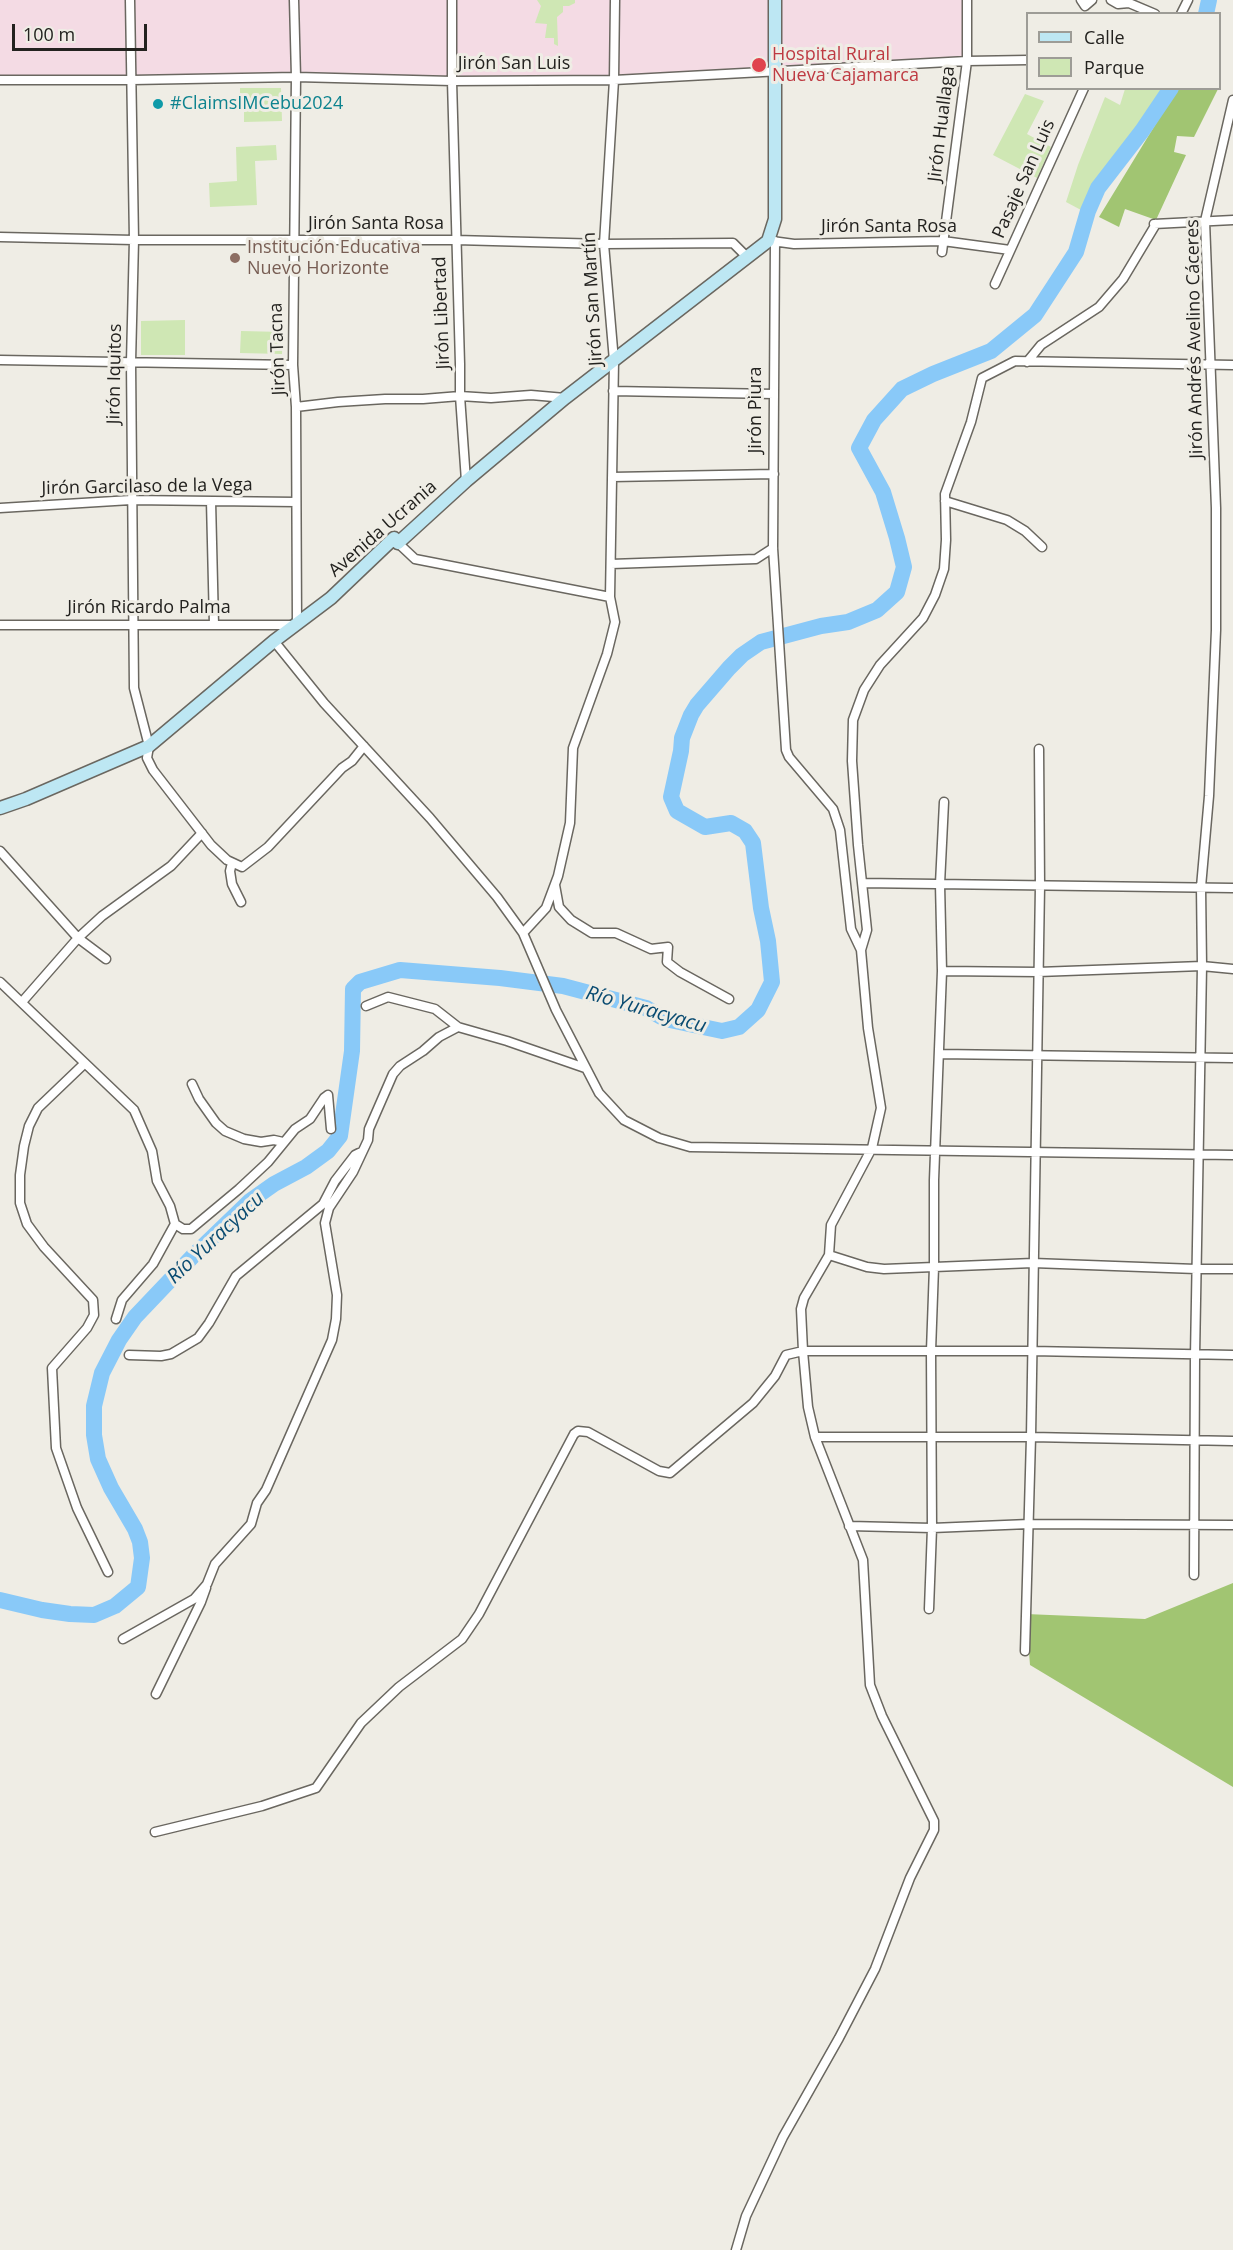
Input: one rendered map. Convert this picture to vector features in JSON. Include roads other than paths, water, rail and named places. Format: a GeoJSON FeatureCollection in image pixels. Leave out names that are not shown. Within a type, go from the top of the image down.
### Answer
{"type":"FeatureCollection","features":[{"type":"Feature","properties":{"kind":"main road","name":"Jirón Piura"},"geometry":{"type":"LineString","coordinates":[[772,241],[775,219],[775,0]]}},
{"type":"Feature","properties":{"kind":"main road","name":"Avenida Ucrania"},"geometry":{"type":"LineString","coordinates":[[0,808],[148,746],[274,641],[331,598],[394,538],[398,543],[565,398],[747,257],[772,241]]}},
{"type":"Feature","properties":{"kind":"street","name":"Jirón Iquitos"},"geometry":{"type":"LineString","coordinates":[[130,0],[134,240],[131,362],[134,688],[148,746],[147,758],[153,770],[202,833],[227,861],[232,863]]}},
{"type":"Feature","properties":{"kind":"street","name":"Jirón Tacna"},"geometry":{"type":"LineString","coordinates":[[294,0],[296,77],[293,365],[296,407],[297,625]]}},
{"type":"Feature","properties":{"kind":"street","name":"Jirón Libertad"},"geometry":{"type":"LineString","coordinates":[[452,0],[460,396],[466,482]]}},
{"type":"Feature","properties":{"kind":"street","name":"Jirón San Martín"},"geometry":{"type":"LineString","coordinates":[[523,933],[546,908],[555,885],[570,823],[573,748],[607,654],[615,622],[610,597],[614,361],[604,243],[614,80],[615,0]]}},
{"type":"Feature","properties":{"kind":"street","name":"Jirón Huallaga"},"geometry":{"type":"LineString","coordinates":[[942,252],[967,61],[967,0]]}},
{"type":"Feature","properties":{"kind":"street"},"geometry":{"type":"LineString","coordinates":[[1081,0],[1085,6],[1092,0]]}},
{"type":"Feature","properties":{"kind":"street"},"geometry":{"type":"LineString","coordinates":[[1111,0],[1118,4],[1129,3],[1150,12]]}},
{"type":"Feature","properties":{"kind":"street","name":"Jirón San Luis"},"geometry":{"type":"LineString","coordinates":[[0,80],[296,77],[452,81],[614,80],[775,70],[1026,60]]}},
{"type":"Feature","properties":{"kind":"street","name":"Pasaje San Luis"},"geometry":{"type":"LineString","coordinates":[[995,284],[1083,90]]}},
{"type":"Feature","properties":{"kind":"street","name":"Jirón Andrés Avelino Cáceres"},"geometry":{"type":"LineString","coordinates":[[1194,1575],[1196,1269],[1202,966],[1201,887],[1209,796],[1214,689],[1216,508],[1205,221],[1233,100]]}},
{"type":"Feature","properties":{"kind":"street"},"geometry":{"type":"LineString","coordinates":[[1027,362],[1041,345],[1099,307],[1123,279],[1155,224],[1233,220]]}},
{"type":"Feature","properties":{"kind":"street","name":"Jirón Santa Rosa"},"geometry":{"type":"LineString","coordinates":[[0,237],[134,240],[733,243],[747,257]]}},
{"type":"Feature","properties":{"kind":"street","name":"Jirón Santa Rosa"},"geometry":{"type":"LineString","coordinates":[[772,241],[794,244],[943,241],[1010,250]]}},
{"type":"Feature","properties":{"kind":"street","name":"Jirón Piura"},"geometry":{"type":"LineString","coordinates":[[772,241],[774,394],[772,548],[786,750],[789,758],[833,809],[840,830],[851,929],[861,950]]}},
{"type":"Feature","properties":{"kind":"street"},"geometry":{"type":"LineString","coordinates":[[0,360],[293,365]]}},
{"type":"Feature","properties":{"kind":"street"},"geometry":{"type":"LineString","coordinates":[[736,2250],[746,2216],[783,2137],[839,2038],[874,1970],[910,1878],[934,1830],[934,1821],[882,1716],[870,1685],[862,1560],[815,1437],[808,1407],[802,1351],[801,1310],[804,1298],[829,1255],[831,1225],[872,1148],[881,1108],[868,1028],[861,950],[867,930],[852,760],[854,720],[864,690],[880,665],[923,618],[935,595],[944,569],[945,494],[971,422],[982,378],[1015,361],[1233,364]]}},
{"type":"Feature","properties":{"kind":"street"},"geometry":{"type":"LineString","coordinates":[[613,391],[774,394]]}},
{"type":"Feature","properties":{"kind":"street"},"geometry":{"type":"LineString","coordinates":[[296,407],[338,402],[460,396],[491,398],[531,395],[565,398]]}},
{"type":"Feature","properties":{"kind":"street"},"geometry":{"type":"LineString","coordinates":[[612,477],[774,474]]}},
{"type":"Feature","properties":{"kind":"street","name":"Jirón Garcilaso de la Vega"},"geometry":{"type":"LineString","coordinates":[[0,508],[131,500],[296,502]]}},
{"type":"Feature","properties":{"kind":"street"},"geometry":{"type":"LineString","coordinates":[[211,501],[214,625]]}},
{"type":"Feature","properties":{"kind":"street"},"geometry":{"type":"LineString","coordinates":[[945,501],[1007,519],[1025,531],[1042,547]]}},
{"type":"Feature","properties":{"kind":"street"},"geometry":{"type":"LineString","coordinates":[[398,543],[415,559],[610,597]]}},
{"type":"Feature","properties":{"kind":"street"},"geometry":{"type":"LineString","coordinates":[[611,564],[756,558],[772,548]]}},
{"type":"Feature","properties":{"kind":"street","name":"Jirón Ricardo Palma"},"geometry":{"type":"LineString","coordinates":[[0,625],[297,625]]}},
{"type":"Feature","properties":{"kind":"street"},"geometry":{"type":"LineString","coordinates":[[274,641],[324,703],[430,818],[497,897],[523,933],[556,1010],[599,1093],[624,1120],[659,1138],[690,1147],[1035,1150],[1233,1155]]}},
{"type":"Feature","properties":{"kind":"street"},"geometry":{"type":"LineString","coordinates":[[241,902],[232,884],[230,871],[232,863],[242,867],[268,847],[364,746]]}},
{"type":"Feature","properties":{"kind":"street"},"geometry":{"type":"LineString","coordinates":[[1025,1652],[1040,886],[1039,749]]}},
{"type":"Feature","properties":{"kind":"street"},"geometry":{"type":"LineString","coordinates":[[929,1609],[932,1528],[933,1230],[942,970],[940,884],[944,802]]}},
{"type":"Feature","properties":{"kind":"street"},"geometry":{"type":"LineString","coordinates":[[22,1002],[78,938],[102,916],[171,866],[202,833]]}},
{"type":"Feature","properties":{"kind":"street"},"geometry":{"type":"LineString","coordinates":[[0,852],[78,938],[106,959]]}},
{"type":"Feature","properties":{"kind":"street"},"geometry":{"type":"LineString","coordinates":[[862,883],[1233,888]]}},
{"type":"Feature","properties":{"kind":"street"},"geometry":{"type":"LineString","coordinates":[[555,885],[559,907],[571,920],[592,933],[616,933],[651,949],[668,947],[667,962],[680,972],[729,999]]}},
{"type":"Feature","properties":{"kind":"street"},"geometry":{"type":"LineString","coordinates":[[942,970],[1038,972],[1202,966],[1233,969]]}},
{"type":"Feature","properties":{"kind":"street"},"geometry":{"type":"LineString","coordinates":[[0,982],[134,1110],[152,1151],[157,1181],[170,1206],[175,1224],[183,1229],[191,1230],[260,1169],[295,1129],[310,1119],[328,1095],[331,1130]]}},
{"type":"Feature","properties":{"kind":"street"},"geometry":{"type":"LineString","coordinates":[[366,1006],[388,997],[435,1009],[458,1027],[585,1068]]}},
{"type":"Feature","properties":{"kind":"street"},"geometry":{"type":"LineString","coordinates":[[156,1694],[201,1602],[215,1564],[251,1524],[257,1503],[266,1490],[332,1340],[337,1295],[325,1223],[329,1208],[353,1172],[393,1074],[400,1066],[439,1037],[458,1027]]}},
{"type":"Feature","properties":{"kind":"street"},"geometry":{"type":"LineString","coordinates":[[939,1054],[1233,1058]]}},
{"type":"Feature","properties":{"kind":"street"},"geometry":{"type":"LineString","coordinates":[[85,1063],[38,1108],[29,1126],[20,1175],[20,1203],[32,1232],[93,1300],[94,1315],[87,1328],[52,1368],[56,1448],[77,1508],[108,1572]]}},
{"type":"Feature","properties":{"kind":"street"},"geometry":{"type":"LineString","coordinates":[[192,1084],[199,1099],[216,1123],[225,1131],[244,1139],[283,1142]]}},
{"type":"Feature","properties":{"kind":"street"},"geometry":{"type":"LineString","coordinates":[[129,1355],[171,1354],[198,1338],[236,1276],[323,1204],[335,1181],[355,1155],[362,1151]]}},
{"type":"Feature","properties":{"kind":"street"},"geometry":{"type":"LineString","coordinates":[[116,1320],[122,1300],[153,1264],[175,1224]]}},
{"type":"Feature","properties":{"kind":"street"},"geometry":{"type":"LineString","coordinates":[[829,1255],[867,1267],[884,1269],[1033,1263],[1233,1269]]}},
{"type":"Feature","properties":{"kind":"street"},"geometry":{"type":"LineString","coordinates":[[154,1833],[262,1806],[316,1788],[361,1723],[399,1687],[462,1639],[479,1614],[574,1434],[582,1431],[588,1432],[659,1471],[670,1473],[753,1403],[775,1376],[786,1355],[802,1351],[1032,1351],[1233,1355]]}},
{"type":"Feature","properties":{"kind":"street"},"geometry":{"type":"LineString","coordinates":[[815,1437],[1031,1437],[1233,1441]]}},
{"type":"Feature","properties":{"kind":"street"},"geometry":{"type":"LineString","coordinates":[[849,1526],[932,1528],[1029,1524],[1233,1525]]}},
{"type":"Feature","properties":{"kind":"street"},"geometry":{"type":"LineString","coordinates":[[123,1639],[194,1599],[207,1584]]}},
{"type":"Feature","properties":{"kind":"waterway","name":"Río Yuracyacu"},"geometry":{"type":"LineString","coordinates":[[1206,12],[1209,0]]}},
{"type":"Feature","properties":{"kind":"waterway","name":"Río Yuracyacu"},"geometry":{"type":"LineString","coordinates":[[0,1600],[42,1610],[94,1615],[115,1606],[138,1587],[142,1558],[140,1542],[98,1459],[94,1435],[94,1406],[102,1373],[119,1340],[135,1317],[193,1256],[250,1201],[274,1184],[306,1167],[328,1151],[340,1136],[352,1051],[353,989],[360,982],[400,970],[500,978],[563,986],[646,1008],[665,1019],[722,1031],[739,1027],[758,1010],[772,982],[753,843],[745,831],[731,823],[705,827],[677,811],[671,797],[682,738],[691,715],[729,668],[742,655],[761,642],[821,626],[848,622],[877,610],[897,592],[904,567],[897,538],[883,492],[859,448],[874,420],[902,389],[991,351],[1035,315],[1076,252],[1088,211],[1098,188],[1142,131],[1170,90]]}},
{"type":"Feature","properties":{"kind":"place","name":"Hospital Rural Nueva Cajamarca"},"geometry":{"type":"Point","coordinates":[759,65]}},
{"type":"Feature","properties":{"kind":"place","name":"#ClaimsIMCebu2024"},"geometry":{"type":"Point","coordinates":[158,104]}},
{"type":"Feature","properties":{"kind":"place","name":"Institución Educativa Nuevo Horizonte"},"geometry":{"type":"Point","coordinates":[235,258]}}]}
